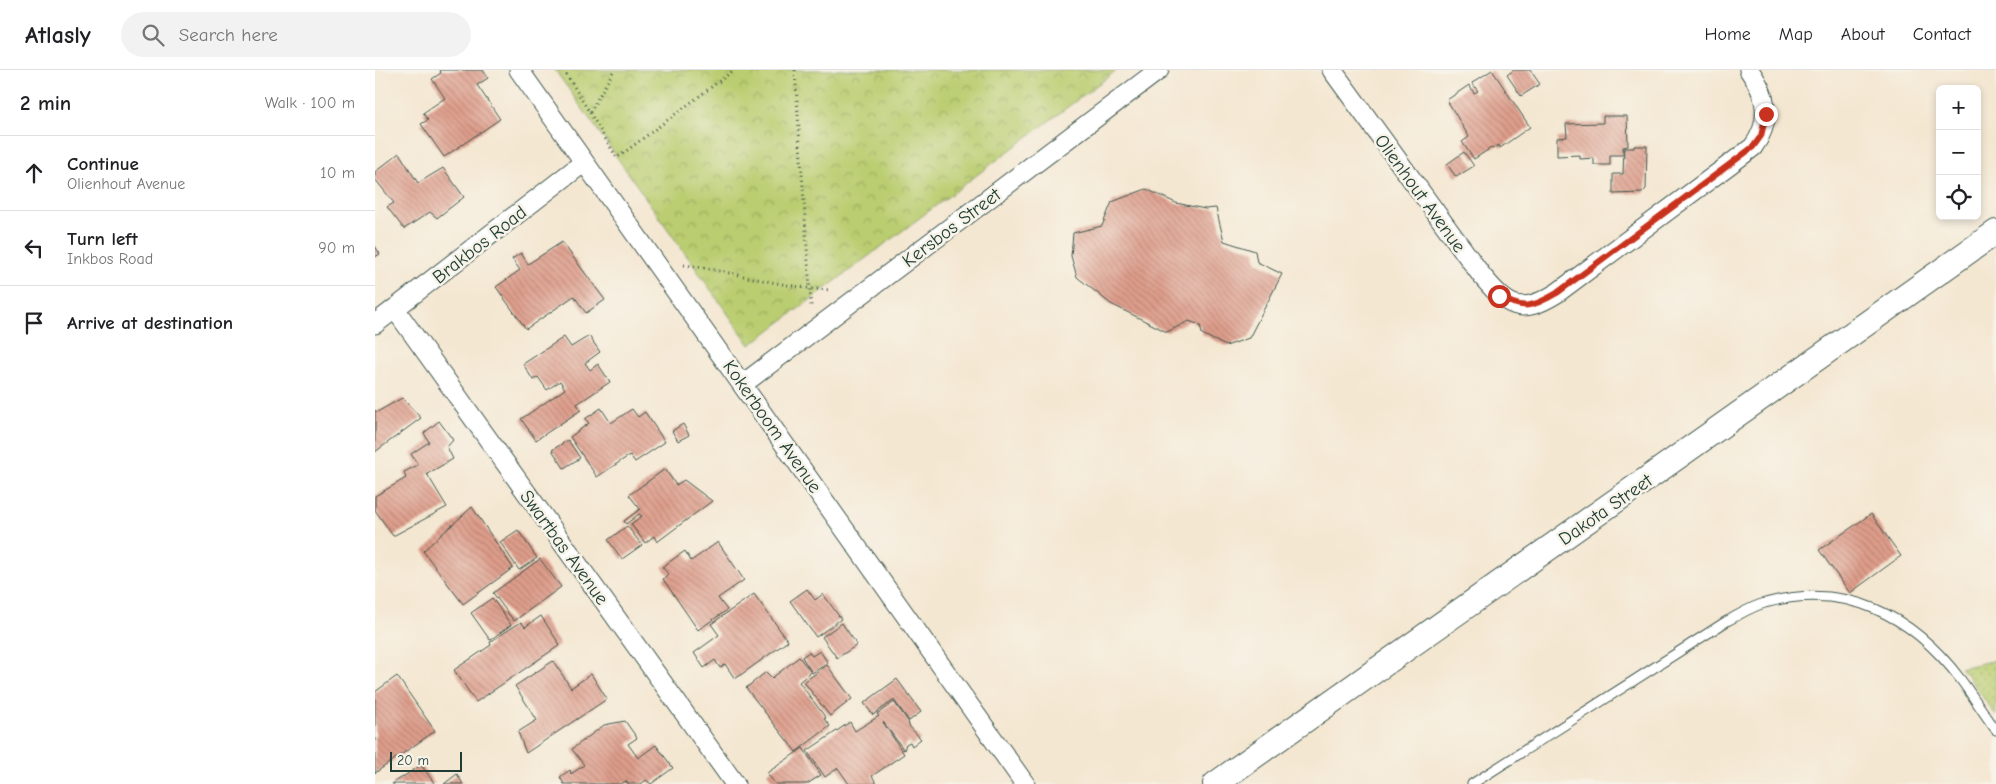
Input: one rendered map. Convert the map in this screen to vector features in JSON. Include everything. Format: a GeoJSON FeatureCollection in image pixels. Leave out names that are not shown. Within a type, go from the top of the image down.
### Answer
{"type":"FeatureCollection","features":[{"type":"Feature","properties":{"kind":"street","name":"Kokerboom Avenue"},"geometry":{"type":"LineString","coordinates":[[519,70],[583,163],[743,384],[1025,784]]}},
{"type":"Feature","properties":{"kind":"street","name":"Kersbos Street"},"geometry":{"type":"LineString","coordinates":[[743,384],[1159,70]]}},
{"type":"Feature","properties":{"kind":"street","name":"Olienhout Avenue"},"geometry":{"type":"LineString","coordinates":[[1332,70],[1482,276],[1499,296],[1519,306],[1528,307],[1538,304],[1557,293],[1753,147],[1761,136],[1765,125],[1765,104],[1762,92],[1749,70]]}},
{"type":"Feature","properties":{"kind":"street","name":"Brakbos Road"},"geometry":{"type":"LineString","coordinates":[[375,324],[583,163]]}},
{"type":"Feature","properties":{"kind":"street","name":"Dakota Street"},"geometry":{"type":"LineString","coordinates":[[1215,784],[1996,232]]}},
{"type":"Feature","properties":{"kind":"street","name":"Swartbas Avenue"},"geometry":{"type":"LineString","coordinates":[[395,309],[735,784]]}},
{"type":"Feature","properties":{"kind":"lane"},"geometry":{"type":"LineString","coordinates":[[1472,784],[1727,621],[1763,603],[1798,596],[1836,597],[1863,603],[1898,620],[1940,656],[1960,679],[1996,730]]}},
{"type":"Feature","properties":{"kind":"path"},"geometry":{"type":"LineString","coordinates":[[564,70],[617,158],[734,70]]}},
{"type":"Feature","properties":{"kind":"path"},"geometry":{"type":"LineString","coordinates":[[590,113],[614,70]]}},
{"type":"Feature","properties":{"kind":"path"},"geometry":{"type":"LineString","coordinates":[[795,70],[809,278]]}},
{"type":"Feature","properties":{"kind":"path"},"geometry":{"type":"LineString","coordinates":[[655,262],[716,269],[810,289],[866,291]]}},
{"type":"Feature","properties":{"kind":"green space"},"geometry":{"type":"Polygon","coordinates":[[[555,70],[1117,70],[750,345],[555,70]]]}},
{"type":"Feature","properties":{"kind":"green space"},"geometry":{"type":"Polygon","coordinates":[[[1996,660],[1996,716],[1968,676],[1960,668],[1996,660]]]}},
{"type":"Feature","properties":{"kind":"building"},"geometry":{"type":"Polygon","coordinates":[[[440,70],[483,70],[488,78],[477,85],[500,119],[444,157],[421,124],[428,120],[423,113],[445,98],[432,79],[441,73],[440,70]]]}},
{"type":"Feature","properties":{"kind":"building"},"geometry":{"type":"Polygon","coordinates":[[[1492,70],[1530,127],[1500,148],[1499,145],[1491,148],[1474,159],[1462,142],[1469,137],[1447,100],[1469,85],[1474,93],[1478,91],[1472,83],[1492,70]]]}},
{"type":"Feature","properties":{"kind":"building"},"geometry":{"type":"Polygon","coordinates":[[[1514,70],[1530,70],[1540,84],[1521,96],[1507,75],[1514,70]]]}},
{"type":"Feature","properties":{"kind":"building"},"geometry":{"type":"Polygon","coordinates":[[[1603,116],[1627,116],[1628,146],[1623,147],[1623,155],[1610,155],[1610,165],[1594,165],[1594,158],[1580,159],[1580,155],[1557,156],[1557,138],[1567,137],[1566,124],[1603,123],[1603,116]]]}},
{"type":"Feature","properties":{"kind":"building"},"geometry":{"type":"Polygon","coordinates":[[[1634,146],[1647,146],[1646,189],[1642,193],[1613,194],[1613,174],[1623,174],[1624,148],[1634,148],[1634,146]]]}},
{"type":"Feature","properties":{"kind":"building"},"geometry":{"type":"Polygon","coordinates":[[[1464,152],[1474,166],[1456,177],[1447,164],[1464,152]]]}},
{"type":"Feature","properties":{"kind":"building"},"geometry":{"type":"Polygon","coordinates":[[[399,153],[418,183],[443,168],[464,197],[437,218],[430,212],[404,229],[387,207],[394,203],[375,179],[375,172],[399,153]]]}},
{"type":"Feature","properties":{"kind":"building"},"geometry":{"type":"Polygon","coordinates":[[[1146,189],[1176,203],[1205,209],[1216,208],[1224,241],[1255,251],[1257,262],[1282,274],[1249,338],[1226,346],[1202,334],[1200,325],[1189,321],[1167,332],[1111,304],[1077,277],[1071,256],[1073,233],[1102,226],[1112,202],[1146,189]]]}},
{"type":"Feature","properties":{"kind":"building"},"geometry":{"type":"Polygon","coordinates":[[[562,242],[605,300],[586,313],[574,296],[526,329],[496,287],[520,270],[512,259],[521,253],[528,264],[562,242]]]}},
{"type":"Feature","properties":{"kind":"building"},"geometry":{"type":"Polygon","coordinates":[[[375,246],[380,254],[375,257],[375,246]]]}},
{"type":"Feature","properties":{"kind":"building"},"geometry":{"type":"Polygon","coordinates":[[[589,336],[600,352],[585,363],[590,370],[598,364],[610,382],[577,404],[581,410],[536,440],[521,419],[565,389],[560,381],[547,390],[538,377],[533,380],[523,364],[564,337],[571,347],[589,336]]]}},
{"type":"Feature","properties":{"kind":"building"},"geometry":{"type":"Polygon","coordinates":[[[402,398],[421,418],[375,452],[375,410],[377,412],[402,398]]]}},
{"type":"Feature","properties":{"kind":"building"},"geometry":{"type":"Polygon","coordinates":[[[601,408],[611,423],[632,409],[638,417],[645,412],[665,442],[635,462],[630,455],[597,477],[570,437],[589,423],[585,419],[601,408]]]}},
{"type":"Feature","properties":{"kind":"building"},"geometry":{"type":"Polygon","coordinates":[[[439,421],[453,440],[447,447],[453,459],[427,474],[447,507],[393,536],[375,510],[375,496],[406,478],[404,472],[418,465],[411,454],[429,442],[424,433],[439,421]]]}},
{"type":"Feature","properties":{"kind":"building"},"geometry":{"type":"Polygon","coordinates":[[[683,424],[689,435],[678,441],[672,431],[683,424]]]}},
{"type":"Feature","properties":{"kind":"building"},"geometry":{"type":"Polygon","coordinates":[[[568,440],[580,458],[564,468],[552,450],[568,440]]]}},
{"type":"Feature","properties":{"kind":"building"},"geometry":{"type":"Polygon","coordinates":[[[665,469],[676,485],[684,480],[712,501],[657,542],[654,536],[645,543],[631,524],[642,516],[639,514],[626,524],[624,521],[640,509],[629,495],[665,469]]]}},
{"type":"Feature","properties":{"kind":"building"},"geometry":{"type":"Polygon","coordinates":[[[472,507],[513,568],[463,604],[423,551],[472,507]]]}},
{"type":"Feature","properties":{"kind":"building"},"geometry":{"type":"Polygon","coordinates":[[[1871,514],[1901,556],[1850,593],[1819,550],[1871,514]]]}},
{"type":"Feature","properties":{"kind":"building"},"geometry":{"type":"Polygon","coordinates":[[[627,526],[642,545],[622,559],[608,540],[627,526]]]}},
{"type":"Feature","properties":{"kind":"building"},"geometry":{"type":"Polygon","coordinates":[[[518,530],[537,558],[519,570],[500,542],[518,530]]]}},
{"type":"Feature","properties":{"kind":"building"},"geometry":{"type":"Polygon","coordinates":[[[718,542],[744,580],[718,598],[727,610],[698,630],[663,579],[669,575],[662,567],[685,551],[691,561],[718,542]]]}},
{"type":"Feature","properties":{"kind":"building"},"geometry":{"type":"Polygon","coordinates":[[[540,559],[561,587],[514,621],[493,593],[540,559]]]}},
{"type":"Feature","properties":{"kind":"building"},"geometry":{"type":"Polygon","coordinates":[[[807,589],[815,600],[823,594],[841,619],[816,637],[790,601],[807,589]]]}},
{"type":"Feature","properties":{"kind":"building"},"geometry":{"type":"Polygon","coordinates":[[[754,594],[788,641],[735,679],[725,664],[720,668],[715,660],[704,668],[694,653],[719,635],[711,624],[754,594]]]}},
{"type":"Feature","properties":{"kind":"building"},"geometry":{"type":"Polygon","coordinates":[[[492,598],[511,625],[490,640],[471,613],[492,598]]]}},
{"type":"Feature","properties":{"kind":"building"},"geometry":{"type":"Polygon","coordinates":[[[541,616],[560,645],[476,702],[454,670],[491,645],[490,642],[521,622],[525,627],[541,616]]]}},
{"type":"Feature","properties":{"kind":"building"},"geometry":{"type":"Polygon","coordinates":[[[842,623],[857,645],[837,658],[822,637],[842,623]]]}},
{"type":"Feature","properties":{"kind":"building"},"geometry":{"type":"Polygon","coordinates":[[[820,651],[828,663],[812,673],[802,657],[809,652],[812,656],[820,651]]]}},
{"type":"Feature","properties":{"kind":"building"},"geometry":{"type":"Polygon","coordinates":[[[799,657],[811,672],[799,682],[830,726],[796,752],[746,688],[766,672],[772,678],[799,657]]]}},
{"type":"Feature","properties":{"kind":"building"},"geometry":{"type":"Polygon","coordinates":[[[553,661],[571,688],[591,674],[607,699],[526,753],[518,732],[537,720],[515,686],[553,661]]]}},
{"type":"Feature","properties":{"kind":"building"},"geometry":{"type":"Polygon","coordinates":[[[827,665],[852,699],[830,716],[804,682],[827,665]]]}},
{"type":"Feature","properties":{"kind":"building"},"geometry":{"type":"Polygon","coordinates":[[[397,676],[435,731],[375,773],[375,692],[397,676]]]}},
{"type":"Feature","properties":{"kind":"building"},"geometry":{"type":"Polygon","coordinates":[[[897,679],[921,712],[909,721],[894,700],[873,715],[864,703],[897,679]]]}},
{"type":"Feature","properties":{"kind":"building"},"geometry":{"type":"Polygon","coordinates":[[[894,702],[908,721],[909,726],[921,739],[912,746],[910,742],[906,744],[904,750],[883,722],[904,754],[872,776],[877,784],[849,784],[838,768],[825,777],[807,751],[850,722],[855,731],[879,716],[877,714],[894,702]]]}},
{"type":"Feature","properties":{"kind":"building"},"geometry":{"type":"Polygon","coordinates":[[[625,721],[637,738],[628,744],[638,758],[656,745],[673,768],[651,784],[646,780],[641,784],[628,784],[626,781],[621,784],[564,784],[560,777],[570,770],[571,774],[584,765],[572,749],[604,725],[625,721]]]}},
{"type":"Feature","properties":{"kind":"building"},"geometry":{"type":"Polygon","coordinates":[[[803,748],[821,775],[807,784],[775,784],[767,773],[803,748]]]}},
{"type":"Feature","properties":{"kind":"building"},"geometry":{"type":"Polygon","coordinates":[[[421,765],[435,784],[392,784],[421,765]]]}},
{"type":"Feature","properties":{"kind":"building"},"geometry":{"type":"Polygon","coordinates":[[[457,774],[463,784],[444,784],[457,774]]]}},
{"type":"Feature","properties":{"kind":"route"},"geometry":{"type":"LineString","coordinates":[[1499,296],[1519,306],[1528,307],[1538,304],[1557,293],[1753,147],[1761,136],[1766,114]]}}]}
